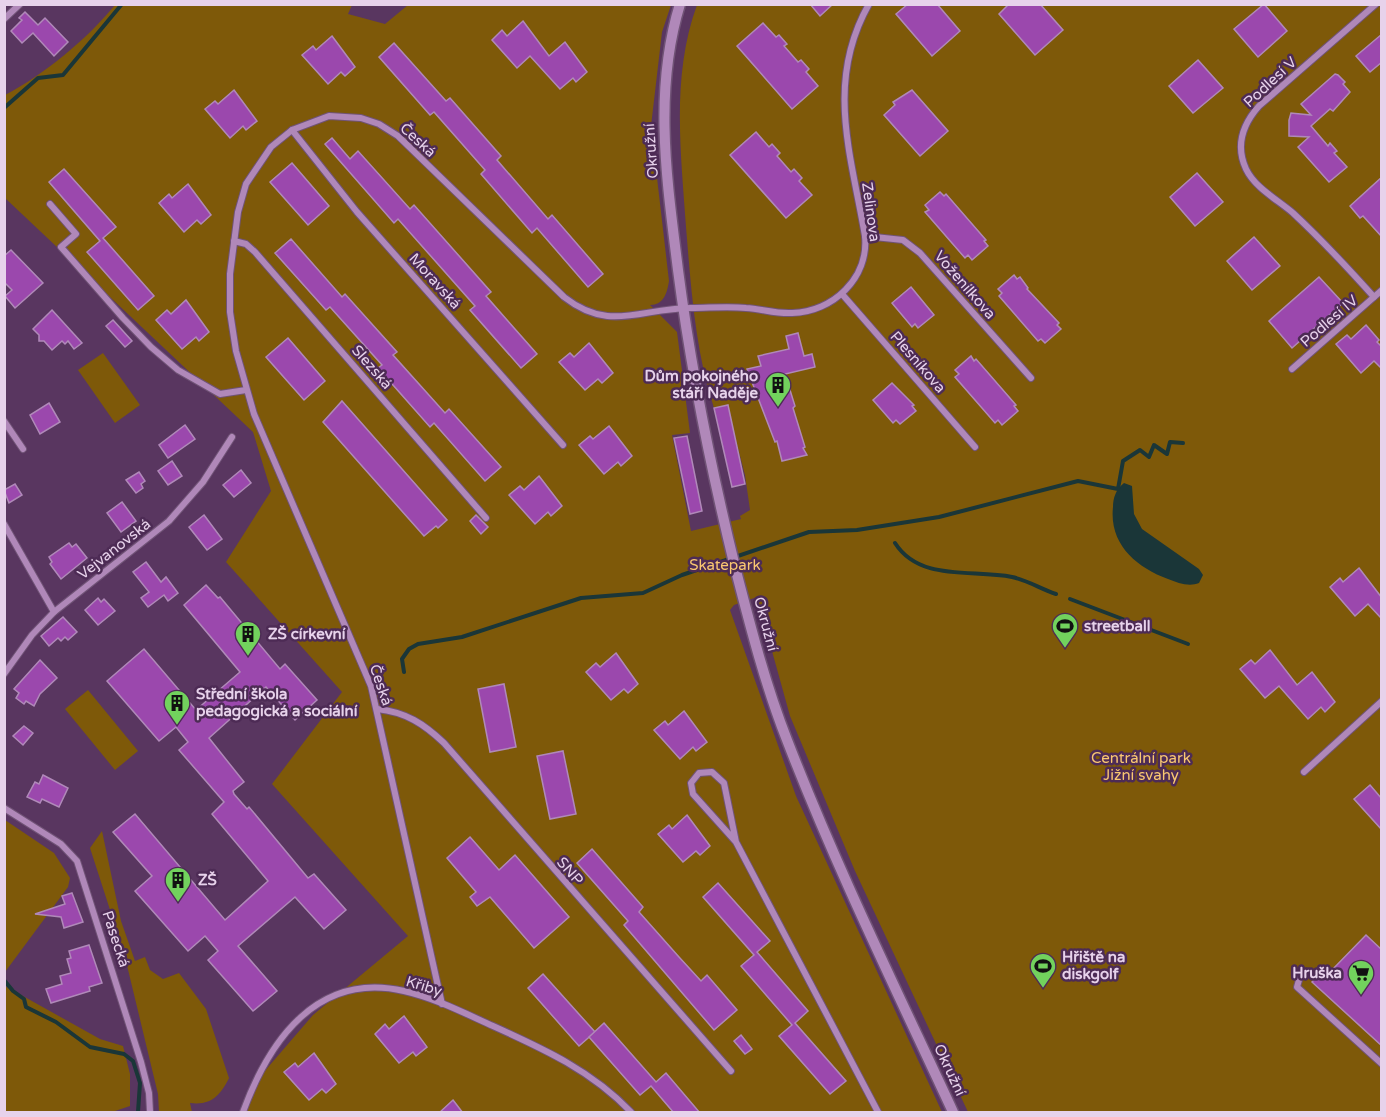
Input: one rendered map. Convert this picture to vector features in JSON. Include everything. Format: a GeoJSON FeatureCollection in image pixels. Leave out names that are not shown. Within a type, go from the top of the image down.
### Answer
{"type":"FeatureCollection","features":[{"type":"Feature","properties":{"kind":"street"},"geometry":{"type":"LineString","coordinates":[[4,19],[20,4]]}},
{"type":"Feature","properties":{"kind":"street","name":"Okružní"},"geometry":{"type":"LineString","coordinates":[[680,4],[669,52],[663,98],[664,148],[683,308],[701,417],[721,511],[751,629],[786,738],[850,889],[953,1113]]}},
{"type":"Feature","properties":{"kind":"street","name":"Zelinova"},"geometry":{"type":"LineString","coordinates":[[683,308],[746,308],[800,313],[826,305],[842,294],[860,267],[866,236],[844,111],[844,77],[853,38],[869,4]]}},
{"type":"Feature","properties":{"kind":"street","name":"Podlesí V"},"geometry":{"type":"LineString","coordinates":[[1374,297],[1325,244],[1252,178],[1243,158],[1241,140],[1245,125],[1259,105],[1376,4]]}},
{"type":"Feature","properties":{"kind":"street","name":"Česká"},"geometry":{"type":"LineString","coordinates":[[442,1004],[371,686],[294,510],[246,390],[236,351],[230,312],[234,241],[238,212],[246,184],[271,147],[292,130],[329,116],[361,118],[389,129],[564,297],[587,312],[613,317],[683,308]]}},
{"type":"Feature","properties":{"kind":"street","name":"Moravská"},"geometry":{"type":"LineString","coordinates":[[292,130],[357,212],[563,445]]}},
{"type":"Feature","properties":{"kind":"street"},"geometry":{"type":"LineString","coordinates":[[50,204],[76,234],[61,247],[151,347],[178,370],[215,392],[226,394],[246,390]]}},
{"type":"Feature","properties":{"kind":"street","name":"Voženílkova"},"geometry":{"type":"LineString","coordinates":[[866,236],[903,240],[920,253],[1030,378]]}},
{"type":"Feature","properties":{"kind":"street","name":"Slezská"},"geometry":{"type":"LineString","coordinates":[[234,241],[246,244],[255,252],[486,518]]}},
{"type":"Feature","properties":{"kind":"street","name":"Podlesí IV"},"geometry":{"type":"LineString","coordinates":[[1292,369],[1382,290]]}},
{"type":"Feature","properties":{"kind":"street","name":"Plesníkova"},"geometry":{"type":"LineString","coordinates":[[842,294],[975,447]]}},
{"type":"Feature","properties":{"kind":"street"},"geometry":{"type":"LineString","coordinates":[[4,421],[23,449]]}},
{"type":"Feature","properties":{"kind":"street","name":"Vejvanovská"},"geometry":{"type":"LineString","coordinates":[[4,674],[32,635],[54,612],[169,521],[202,482],[232,437]]}},
{"type":"Feature","properties":{"kind":"street"},"geometry":{"type":"LineString","coordinates":[[4,524],[54,612]]}},
{"type":"Feature","properties":{"kind":"street"},"geometry":{"type":"LineString","coordinates":[[1304,772],[1382,701]]}},
{"type":"Feature","properties":{"kind":"street","name":"SNP"},"geometry":{"type":"LineString","coordinates":[[377,709],[391,710],[411,717],[426,725],[444,743],[731,1071]]}},
{"type":"Feature","properties":{"kind":"street"},"geometry":{"type":"LineString","coordinates":[[736,842],[723,780],[712,772],[699,773],[692,783],[693,794],[736,842],[878,1113]]}},
{"type":"Feature","properties":{"kind":"street","name":"Pasecká"},"geometry":{"type":"LineString","coordinates":[[4,808],[61,844],[77,861],[141,1062],[149,1093],[150,1113]]}},
{"type":"Feature","properties":{"kind":"street"},"geometry":{"type":"LineString","coordinates":[[1301,973],[1297,987],[1382,1064]]}},
{"type":"Feature","properties":{"kind":"street","name":"Křiby"},"geometry":{"type":"LineString","coordinates":[[243,1113],[257,1076],[279,1041],[301,1015],[316,1004],[345,991],[372,988],[401,990],[442,1004],[543,1048],[606,1088],[631,1113]]}},
{"type":"Feature","properties":{"kind":"green space"},"geometry":{"type":"Polygon","coordinates":[[[115,5],[352,5],[348,14],[385,24],[408,5],[671,5],[662,32],[651,126],[669,281],[662,301],[650,305],[677,332],[690,433],[672,435],[691,531],[741,519],[740,516],[750,510],[745,475],[727,406],[714,408],[702,364],[692,295],[680,143],[680,115],[684,59],[697,5],[1381,5],[1381,1112],[968,1112],[855,871],[790,716],[757,597],[734,605],[730,610],[796,796],[942,1112],[244,1112],[251,1087],[313,1015],[408,936],[272,784],[342,692],[226,562],[271,491],[253,432],[5,198],[5,95],[35,77],[64,55],[115,5]]]}},
{"type":"Feature","properties":{"kind":"green space"},"geometry":{"type":"Polygon","coordinates":[[[103,353],[140,405],[115,423],[78,370],[103,353]]]}},
{"type":"Feature","properties":{"kind":"green space"},"geometry":{"type":"Polygon","coordinates":[[[88,690],[138,751],[115,770],[65,709],[88,690]]]}},
{"type":"Feature","properties":{"kind":"green space"},"geometry":{"type":"Polygon","coordinates":[[[5,820],[54,853],[70,878],[68,887],[5,972],[5,820]]]}},
{"type":"Feature","properties":{"kind":"green space"},"geometry":{"type":"Polygon","coordinates":[[[102,831],[121,921],[135,961],[145,957],[150,970],[163,979],[179,973],[206,1009],[229,1078],[215,1098],[204,1103],[190,1103],[192,1112],[159,1112],[158,1094],[124,953],[90,848],[102,831]]]}},
{"type":"Feature","properties":{"kind":"green space"},"geometry":{"type":"Polygon","coordinates":[[[5,986],[100,1039],[123,1046],[130,1074],[130,1106],[112,1112],[5,1112],[5,986]]]}},
{"type":"Feature","properties":{"kind":"shaded area"},"geometry":{"type":"Polygon","coordinates":[[[1124,483],[1132,486],[1134,514],[1142,529],[1199,569],[1203,575],[1199,583],[1187,585],[1156,574],[1135,561],[1120,543],[1115,532],[1113,504],[1114,497],[1124,483]]]}},
{"type":"Feature","properties":{"kind":"building"},"geometry":{"type":"Polygon","coordinates":[[[810,4],[833,4],[820,16],[810,4]]]}},
{"type":"Feature","properties":{"kind":"building"},"geometry":{"type":"Polygon","coordinates":[[[908,4],[937,4],[960,31],[932,56],[896,14],[908,4]]]}},
{"type":"Feature","properties":{"kind":"building"},"geometry":{"type":"Polygon","coordinates":[[[1009,4],[1040,4],[1063,30],[1035,55],[999,14],[1009,4]]]}},
{"type":"Feature","properties":{"kind":"building"},"geometry":{"type":"Polygon","coordinates":[[[1264,4],[1287,31],[1258,57],[1234,29],[1264,4]]]}},
{"type":"Feature","properties":{"kind":"building"},"geometry":{"type":"Polygon","coordinates":[[[25,12],[38,25],[45,18],[68,42],[54,56],[33,33],[22,43],[11,31],[22,20],[19,18],[25,12]]]}},
{"type":"Feature","properties":{"kind":"building"},"geometry":{"type":"Polygon","coordinates":[[[523,21],[549,56],[565,42],[587,72],[576,82],[573,78],[560,89],[530,56],[517,68],[492,40],[502,30],[507,36],[523,21]]]}},
{"type":"Feature","properties":{"kind":"building"},"geometry":{"type":"Polygon","coordinates":[[[763,23],[776,37],[779,35],[787,44],[784,46],[798,62],[801,60],[809,69],[806,72],[818,86],[792,109],[737,46],[763,23]]]}},
{"type":"Feature","properties":{"kind":"building"},"geometry":{"type":"Polygon","coordinates":[[[1382,34],[1382,62],[1370,72],[1356,56],[1382,34]]]}},
{"type":"Feature","properties":{"kind":"building"},"geometry":{"type":"Polygon","coordinates":[[[332,36],[355,67],[345,76],[341,72],[328,84],[302,55],[313,46],[316,50],[332,36]]]}},
{"type":"Feature","properties":{"kind":"building"},"geometry":{"type":"Polygon","coordinates":[[[394,43],[446,101],[450,98],[501,156],[497,160],[548,219],[552,215],[603,274],[588,287],[537,228],[532,233],[481,174],[485,170],[434,112],[430,115],[379,57],[394,43]]]}},
{"type":"Feature","properties":{"kind":"building"},"geometry":{"type":"Polygon","coordinates":[[[1198,60],[1223,88],[1193,113],[1169,86],[1198,60]]]}},
{"type":"Feature","properties":{"kind":"building"},"geometry":{"type":"Polygon","coordinates":[[[1335,74],[1345,82],[1343,84],[1350,92],[1333,111],[1330,109],[1311,126],[1328,146],[1330,143],[1337,151],[1334,153],[1347,167],[1329,182],[1298,147],[1309,137],[1289,136],[1289,120],[1291,113],[1311,115],[1301,104],[1335,74]]]}},
{"type":"Feature","properties":{"kind":"building"},"geometry":{"type":"Polygon","coordinates":[[[234,90],[257,121],[246,130],[243,126],[230,138],[205,109],[215,101],[218,104],[234,90]]]}},
{"type":"Feature","properties":{"kind":"building"},"geometry":{"type":"Polygon","coordinates":[[[912,90],[948,131],[920,156],[884,115],[895,105],[893,102],[912,90]]]}},
{"type":"Feature","properties":{"kind":"building"},"geometry":{"type":"Polygon","coordinates":[[[756,132],[769,147],[772,144],[780,153],[777,156],[791,172],[794,169],[802,178],[799,181],[812,195],[786,218],[730,155],[756,132]]]}},
{"type":"Feature","properties":{"kind":"building"},"geometry":{"type":"Polygon","coordinates":[[[332,138],[350,159],[358,151],[410,209],[414,205],[491,292],[486,296],[537,354],[521,368],[470,310],[475,306],[398,219],[394,223],[325,144],[332,138]]]}},
{"type":"Feature","properties":{"kind":"building"},"geometry":{"type":"Polygon","coordinates":[[[292,163],[329,206],[308,225],[270,182],[292,163]]]}},
{"type":"Feature","properties":{"kind":"building"},"geometry":{"type":"Polygon","coordinates":[[[64,169],[116,227],[103,238],[154,296],[138,310],[87,252],[100,241],[49,182],[64,169]]]}},
{"type":"Feature","properties":{"kind":"building"},"geometry":{"type":"Polygon","coordinates":[[[1197,173],[1223,202],[1195,226],[1170,197],[1197,173]]]}},
{"type":"Feature","properties":{"kind":"building"},"geometry":{"type":"Polygon","coordinates":[[[1382,177],[1382,237],[1363,216],[1360,218],[1350,206],[1382,177]]]}},
{"type":"Feature","properties":{"kind":"building"},"geometry":{"type":"Polygon","coordinates":[[[188,184],[211,215],[201,224],[197,220],[184,232],[159,203],[169,194],[172,198],[188,184]]]}},
{"type":"Feature","properties":{"kind":"building"},"geometry":{"type":"Polygon","coordinates":[[[940,192],[944,196],[946,194],[986,240],[984,241],[988,246],[972,260],[968,255],[965,258],[925,212],[929,210],[925,205],[940,192]]]}},
{"type":"Feature","properties":{"kind":"building"},"geometry":{"type":"Polygon","coordinates":[[[1254,237],[1280,266],[1252,290],[1227,261],[1254,237]]]}},
{"type":"Feature","properties":{"kind":"building"},"geometry":{"type":"Polygon","coordinates":[[[291,239],[342,297],[345,294],[397,352],[393,355],[445,413],[449,409],[501,467],[485,481],[434,423],[430,427],[378,368],[382,365],[330,307],[326,310],[275,253],[291,239]]]}},
{"type":"Feature","properties":{"kind":"building"},"geometry":{"type":"Polygon","coordinates":[[[11,250],[43,283],[15,308],[5,296],[12,290],[4,282],[4,256],[11,250]]]}},
{"type":"Feature","properties":{"kind":"building"},"geometry":{"type":"Polygon","coordinates":[[[1014,275],[1017,279],[1020,277],[1027,289],[1059,323],[1057,325],[1061,329],[1045,343],[1041,339],[1038,341],[999,296],[1002,293],[998,289],[1014,275]]]}},
{"type":"Feature","properties":{"kind":"building"},"geometry":{"type":"Polygon","coordinates":[[[1319,277],[1343,303],[1292,348],[1269,321],[1319,277]]]}},
{"type":"Feature","properties":{"kind":"building"},"geometry":{"type":"Polygon","coordinates":[[[911,287],[934,315],[918,328],[915,324],[912,327],[892,303],[911,287]]]}},
{"type":"Feature","properties":{"kind":"building"},"geometry":{"type":"Polygon","coordinates":[[[186,300],[209,332],[199,341],[196,337],[182,349],[156,320],[167,310],[171,314],[186,300]]]}},
{"type":"Feature","properties":{"kind":"building"},"geometry":{"type":"Polygon","coordinates":[[[52,310],[82,343],[74,349],[68,341],[65,344],[62,341],[52,350],[44,341],[39,341],[39,335],[33,329],[52,310]]]}},
{"type":"Feature","properties":{"kind":"building"},"geometry":{"type":"Polygon","coordinates":[[[113,320],[132,341],[125,347],[106,326],[113,320]]]}},
{"type":"Feature","properties":{"kind":"building"},"geometry":{"type":"Polygon","coordinates":[[[1366,325],[1382,347],[1382,369],[1374,361],[1361,373],[1336,344],[1347,335],[1351,339],[1366,325]]]}},
{"type":"Feature","properties":{"kind":"building","name":"Dům pokojného stáří Naděje"},"geometry":{"type":"Polygon","coordinates":[[[798,333],[804,356],[812,354],[815,367],[785,374],[805,447],[803,448],[807,455],[782,461],[777,441],[775,442],[747,369],[761,366],[758,356],[789,349],[786,336],[798,333]]]}},
{"type":"Feature","properties":{"kind":"building"},"geometry":{"type":"Polygon","coordinates":[[[288,338],[325,381],[304,400],[266,357],[288,338]]]}},
{"type":"Feature","properties":{"kind":"building"},"geometry":{"type":"Polygon","coordinates":[[[589,343],[613,373],[602,383],[598,379],[585,390],[559,362],[570,353],[574,357],[589,343]]]}},
{"type":"Feature","properties":{"kind":"building"},"geometry":{"type":"Polygon","coordinates":[[[971,356],[1016,405],[1014,406],[1018,411],[1002,425],[998,420],[995,423],[955,377],[959,374],[955,370],[971,356]]]}},
{"type":"Feature","properties":{"kind":"building"},"geometry":{"type":"Polygon","coordinates":[[[892,383],[914,405],[912,406],[916,411],[900,424],[896,420],[893,423],[873,400],[892,383]]]}},
{"type":"Feature","properties":{"kind":"building"},"geometry":{"type":"Polygon","coordinates":[[[342,401],[447,520],[438,528],[436,526],[424,536],[323,422],[342,401]]]}},
{"type":"Feature","properties":{"kind":"building"},"geometry":{"type":"Polygon","coordinates":[[[49,403],[60,422],[40,434],[30,415],[49,403]]]}},
{"type":"Feature","properties":{"kind":"building"},"geometry":{"type":"Polygon","coordinates":[[[728,405],[745,484],[732,487],[714,408],[728,405]]]}},
{"type":"Feature","properties":{"kind":"building"},"geometry":{"type":"Polygon","coordinates":[[[185,425],[195,439],[168,458],[159,445],[185,425]]]}},
{"type":"Feature","properties":{"kind":"building"},"geometry":{"type":"Polygon","coordinates":[[[609,426],[632,456],[621,466],[618,462],[604,474],[579,445],[590,436],[593,439],[609,426]]]}},
{"type":"Feature","properties":{"kind":"building"},"geometry":{"type":"Polygon","coordinates":[[[687,436],[702,511],[690,514],[674,438],[687,436]]]}},
{"type":"Feature","properties":{"kind":"building"},"geometry":{"type":"Polygon","coordinates":[[[172,461],[182,476],[168,485],[158,471],[172,461]]]}},
{"type":"Feature","properties":{"kind":"building"},"geometry":{"type":"Polygon","coordinates":[[[241,470],[251,483],[234,497],[223,485],[241,470]]]}},
{"type":"Feature","properties":{"kind":"building"},"geometry":{"type":"Polygon","coordinates":[[[139,472],[145,481],[141,484],[143,488],[136,493],[126,480],[139,472]]]}},
{"type":"Feature","properties":{"kind":"building"},"geometry":{"type":"Polygon","coordinates":[[[539,476],[562,506],[551,516],[548,512],[535,524],[509,495],[520,486],[524,490],[539,476]]]}},
{"type":"Feature","properties":{"kind":"building"},"geometry":{"type":"Polygon","coordinates":[[[15,484],[22,495],[9,503],[4,490],[15,484]]]}},
{"type":"Feature","properties":{"kind":"building"},"geometry":{"type":"Polygon","coordinates":[[[122,502],[136,521],[121,532],[107,513],[122,502]]]}},
{"type":"Feature","properties":{"kind":"building"},"geometry":{"type":"Polygon","coordinates":[[[204,515],[222,539],[207,550],[189,527],[204,515]]]}},
{"type":"Feature","properties":{"kind":"building"},"geometry":{"type":"Polygon","coordinates":[[[476,515],[488,527],[481,534],[470,521],[476,515]]]}},
{"type":"Feature","properties":{"kind":"building"},"geometry":{"type":"Polygon","coordinates":[[[69,543],[72,547],[76,544],[87,558],[61,579],[50,564],[52,562],[49,557],[69,543]]]}},
{"type":"Feature","properties":{"kind":"building"},"geometry":{"type":"Polygon","coordinates":[[[146,562],[161,582],[166,577],[178,593],[168,601],[164,595],[148,607],[141,598],[149,592],[133,572],[146,562]]]}},
{"type":"Feature","properties":{"kind":"building"},"geometry":{"type":"Polygon","coordinates":[[[1359,568],[1382,598],[1382,619],[1368,604],[1355,616],[1330,587],[1340,578],[1343,582],[1359,568]]]}},
{"type":"Feature","properties":{"kind":"building"},"geometry":{"type":"Polygon","coordinates":[[[206,585],[218,598],[220,597],[280,669],[285,664],[317,700],[295,720],[266,687],[209,738],[244,782],[233,791],[234,794],[247,809],[249,807],[308,878],[314,874],[346,910],[324,929],[295,897],[238,946],[277,991],[253,1011],[208,960],[218,951],[205,936],[188,951],[135,891],[152,876],[113,832],[135,814],[225,920],[268,881],[212,814],[224,802],[179,750],[188,742],[176,727],[159,741],[107,681],[144,649],[196,710],[240,672],[184,605],[206,585]]]}},
{"type":"Feature","properties":{"kind":"building"},"geometry":{"type":"Polygon","coordinates":[[[98,598],[101,602],[104,599],[115,611],[98,625],[85,610],[98,598]]]}},
{"type":"Feature","properties":{"kind":"building"},"geometry":{"type":"Polygon","coordinates":[[[63,617],[77,632],[68,640],[65,637],[61,641],[58,638],[49,646],[41,636],[63,617]]]}},
{"type":"Feature","properties":{"kind":"building"},"geometry":{"type":"Polygon","coordinates":[[[1270,650],[1297,685],[1312,672],[1335,702],[1325,712],[1321,707],[1308,719],[1279,686],[1265,698],[1240,669],[1251,660],[1255,664],[1270,650]]]}},
{"type":"Feature","properties":{"kind":"building"},"geometry":{"type":"Polygon","coordinates":[[[616,653],[638,684],[628,693],[624,689],[611,700],[586,672],[596,663],[600,667],[616,653]]]}},
{"type":"Feature","properties":{"kind":"building"},"geometry":{"type":"Polygon","coordinates":[[[40,660],[57,678],[40,694],[34,706],[26,701],[24,704],[16,698],[19,693],[14,689],[40,660]]]}},
{"type":"Feature","properties":{"kind":"building"},"geometry":{"type":"Polygon","coordinates":[[[504,684],[516,747],[490,752],[478,689],[504,684]]]}},
{"type":"Feature","properties":{"kind":"building"},"geometry":{"type":"Polygon","coordinates":[[[684,711],[707,742],[696,751],[693,747],[680,759],[654,730],[665,721],[668,725],[684,711]]]}},
{"type":"Feature","properties":{"kind":"building"},"geometry":{"type":"Polygon","coordinates":[[[24,726],[33,733],[23,745],[13,736],[24,726]]]}},
{"type":"Feature","properties":{"kind":"building"},"geometry":{"type":"Polygon","coordinates":[[[563,751],[576,814],[550,819],[537,756],[563,751]]]}},
{"type":"Feature","properties":{"kind":"building"},"geometry":{"type":"Polygon","coordinates":[[[43,775],[68,788],[59,807],[42,799],[40,803],[27,797],[35,782],[39,784],[43,775]]]}},
{"type":"Feature","properties":{"kind":"building"},"geometry":{"type":"Polygon","coordinates":[[[1370,785],[1382,799],[1382,830],[1354,799],[1370,785]]]}},
{"type":"Feature","properties":{"kind":"building"},"geometry":{"type":"Polygon","coordinates":[[[687,815],[710,846],[700,855],[696,851],[683,862],[658,834],[669,825],[672,829],[687,815]]]}},
{"type":"Feature","properties":{"kind":"building"},"geometry":{"type":"Polygon","coordinates":[[[470,837],[499,870],[515,855],[569,917],[534,948],[490,897],[477,906],[470,897],[476,892],[447,858],[470,837]]]}},
{"type":"Feature","properties":{"kind":"building"},"geometry":{"type":"Polygon","coordinates":[[[592,849],[643,907],[639,912],[679,957],[701,981],[707,975],[737,1010],[714,1030],[624,925],[628,921],[577,863],[592,849]]]}},
{"type":"Feature","properties":{"kind":"building"},"geometry":{"type":"Polygon","coordinates":[[[718,883],[770,941],[757,952],[808,1011],[795,1023],[846,1081],[830,1094],[779,1036],[792,1025],[741,966],[754,955],[703,897],[718,883]]]}},
{"type":"Feature","properties":{"kind":"building"},"geometry":{"type":"Polygon","coordinates":[[[72,893],[83,922],[64,928],[61,917],[35,914],[65,904],[62,896],[72,893]]]}},
{"type":"Feature","properties":{"kind":"building"},"geometry":{"type":"Polygon","coordinates":[[[1366,935],[1382,950],[1382,1046],[1312,982],[1326,967],[1331,971],[1366,935]]]}},
{"type":"Feature","properties":{"kind":"building"},"geometry":{"type":"Polygon","coordinates":[[[89,945],[102,983],[89,987],[90,991],[51,1003],[46,989],[62,984],[60,976],[71,973],[67,959],[71,958],[69,951],[89,945]]]}},
{"type":"Feature","properties":{"kind":"building"},"geometry":{"type":"Polygon","coordinates":[[[543,974],[595,1032],[579,1046],[528,988],[543,974]]]}},
{"type":"Feature","properties":{"kind":"building"},"geometry":{"type":"Polygon","coordinates":[[[404,1016],[427,1047],[416,1056],[413,1052],[399,1063],[375,1034],[385,1024],[389,1029],[404,1016]]]}},
{"type":"Feature","properties":{"kind":"building"},"geometry":{"type":"Polygon","coordinates":[[[604,1023],[656,1082],[666,1073],[700,1113],[674,1113],[651,1086],[640,1095],[589,1037],[604,1023]]]}},
{"type":"Feature","properties":{"kind":"building"},"geometry":{"type":"Polygon","coordinates":[[[741,1035],[752,1049],[745,1054],[734,1041],[741,1035]]]}},
{"type":"Feature","properties":{"kind":"building"},"geometry":{"type":"Polygon","coordinates":[[[314,1053],[336,1084],[326,1093],[322,1089],[309,1100],[284,1072],[295,1063],[298,1067],[314,1053]]]}},
{"type":"Feature","properties":{"kind":"building"},"geometry":{"type":"Polygon","coordinates":[[[453,1100],[463,1113],[439,1113],[453,1100]]]}},
{"type":"Feature","properties":{"kind":"waterway"},"geometry":{"type":"LineString","coordinates":[[4,108],[38,78],[63,75],[122,4]]}},
{"type":"Feature","properties":{"kind":"waterway"},"geometry":{"type":"LineString","coordinates":[[404,672],[402,659],[409,649],[418,644],[462,637],[581,598],[643,593],[682,575],[809,532],[857,530],[939,517],[1078,481],[1118,489],[1123,461],[1140,450],[1149,457],[1154,445],[1167,454],[1170,442],[1183,443]]}},
{"type":"Feature","properties":{"kind":"waterway"},"geometry":{"type":"LineString","coordinates":[[895,543],[918,564],[932,569],[1012,577],[1056,594]]}},
{"type":"Feature","properties":{"kind":"waterway"},"geometry":{"type":"LineString","coordinates":[[1070,599],[1188,644]]}},
{"type":"Feature","properties":{"kind":"waterway"},"geometry":{"type":"LineString","coordinates":[[4,980],[24,999],[26,1007],[56,1022],[90,1047],[124,1054],[133,1061],[140,1083],[138,1112]]}},
{"type":"Feature","properties":{"kind":"place","name":"Dům pokojného stáří Naděje"},"geometry":{"type":"Point","coordinates":[778,408]}},
{"type":"Feature","properties":{"kind":"place","name":"streetball"},"geometry":{"type":"Point","coordinates":[1065,649]}},
{"type":"Feature","properties":{"kind":"place","name":"ZŠ církevní"},"geometry":{"type":"Point","coordinates":[248,657]}},
{"type":"Feature","properties":{"kind":"place","name":"Střední škola pedagogická a sociální"},"geometry":{"type":"Point","coordinates":[177,726]}},
{"type":"Feature","properties":{"kind":"place","name":"ZŠ"},"geometry":{"type":"Point","coordinates":[178,903]}},
{"type":"Feature","properties":{"kind":"place","name":"Hřiště na diskgolf"},"geometry":{"type":"Point","coordinates":[1043,989]}},
{"type":"Feature","properties":{"kind":"place","name":"Hruška"},"geometry":{"type":"Point","coordinates":[1361,996]}},
{"type":"Feature","properties":{"kind":"park label","name":"Skatepark"},"geometry":{"type":"Point","coordinates":[725,565]}},
{"type":"Feature","properties":{"kind":"park label","name":"Centrální park Jižní svahy"},"geometry":{"type":"Point","coordinates":[1141,766]}}]}
